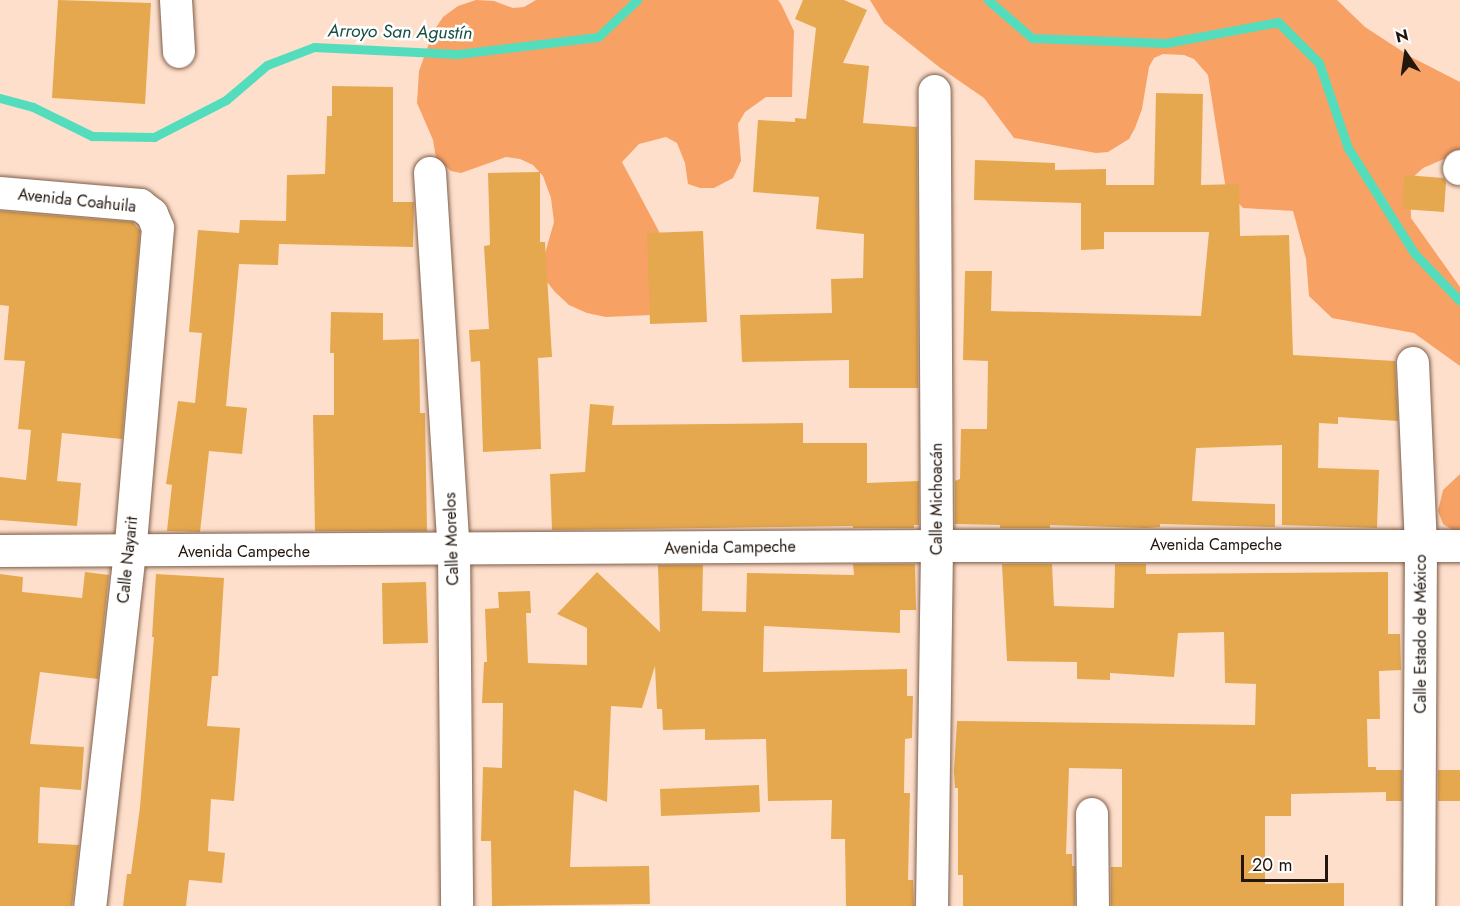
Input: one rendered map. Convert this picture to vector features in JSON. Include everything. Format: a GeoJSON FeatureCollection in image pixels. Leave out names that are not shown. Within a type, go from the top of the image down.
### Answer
{"type":"FeatureCollection","features":[{"type":"Feature","properties":{"kind":"street"},"geometry":{"type":"LineString","coordinates":[[176,0],[179,52]]}},
{"type":"Feature","properties":{"kind":"street","name":"Calle Michoacán"},"geometry":{"type":"LineString","coordinates":[[932,906],[937,546],[935,91]]}},
{"type":"Feature","properties":{"kind":"street","name":"Calle Morelos"},"geometry":{"type":"LineString","coordinates":[[430,173],[454,550],[457,906]]}},
{"type":"Feature","properties":{"kind":"street","name":"Avenida Coahuila"},"geometry":{"type":"LineString","coordinates":[[0,193],[140,205],[152,214]]}},
{"type":"Feature","properties":{"kind":"street","name":"Calle Nayarit"},"geometry":{"type":"LineString","coordinates":[[90,906],[130,552],[158,228],[152,214]]}},
{"type":"Feature","properties":{"kind":"street","name":"Calle Estado de México"},"geometry":{"type":"LineString","coordinates":[[1413,363],[1421,545],[1419,906]]}},
{"type":"Feature","properties":{"kind":"street","name":"Avenida Campeche"},"geometry":{"type":"LineString","coordinates":[[0,551],[1460,546]]}},
{"type":"Feature","properties":{"kind":"street"},"geometry":{"type":"LineString","coordinates":[[1092,814],[1093,906]]}},
{"type":"Feature","properties":{"kind":"shaded area"},"geometry":{"type":"Polygon","coordinates":[[[476,0],[494,1],[513,8],[524,7],[536,0],[778,0],[781,4],[794,31],[792,97],[766,97],[745,112],[738,124],[741,161],[733,178],[714,188],[700,188],[688,184],[685,163],[677,143],[666,137],[639,144],[622,162],[663,239],[651,315],[606,317],[587,313],[569,305],[547,282],[544,257],[554,222],[551,198],[543,176],[533,165],[520,159],[506,157],[461,173],[451,171],[436,158],[433,140],[417,103],[419,71],[433,32],[443,17],[458,6],[476,0]]]}},
{"type":"Feature","properties":{"kind":"shaded area"},"geometry":{"type":"Polygon","coordinates":[[[870,0],[1337,0],[1365,27],[1411,57],[1460,82],[1460,171],[1444,159],[1423,168],[1410,180],[1411,218],[1460,287],[1460,366],[1414,333],[1332,318],[1309,296],[1306,259],[1293,211],[1243,208],[1226,190],[1208,75],[1194,59],[1184,55],[1163,54],[1154,58],[1149,67],[1142,109],[1129,139],[1108,152],[1096,153],[1014,138],[984,98],[939,67],[884,23],[870,0]]]}},
{"type":"Feature","properties":{"kind":"shaded area"},"geometry":{"type":"Polygon","coordinates":[[[1460,474],[1460,532],[1456,532],[1443,524],[1438,511],[1443,490],[1460,474]]]}},
{"type":"Feature","properties":{"kind":"building"},"geometry":{"type":"Polygon","coordinates":[[[58,0],[151,3],[145,104],[52,98],[58,0]]]}},
{"type":"Feature","properties":{"kind":"building"},"geometry":{"type":"Polygon","coordinates":[[[803,0],[844,0],[867,10],[843,63],[869,66],[863,123],[917,127],[918,388],[849,388],[849,360],[742,362],[740,315],[832,313],[831,279],[863,278],[864,234],[816,229],[819,197],[753,192],[758,120],[795,122],[795,118],[806,119],[816,28],[795,19],[803,0]]]}},
{"type":"Feature","properties":{"kind":"building"},"geometry":{"type":"Polygon","coordinates":[[[332,86],[393,87],[393,202],[414,202],[413,247],[279,244],[278,265],[239,264],[226,406],[247,408],[242,454],[209,451],[200,532],[167,531],[172,485],[166,484],[178,401],[195,403],[202,333],[189,332],[198,230],[239,233],[240,220],[286,221],[287,175],[325,174],[327,116],[332,116],[332,86]]]}},
{"type":"Feature","properties":{"kind":"building"},"geometry":{"type":"Polygon","coordinates":[[[1156,93],[1203,94],[1201,185],[1239,184],[1240,236],[1289,235],[1293,355],[1395,361],[1398,421],[1338,417],[1338,424],[1319,423],[1318,468],[1379,470],[1377,528],[1282,525],[1282,445],[1196,448],[1192,501],[1275,504],[1275,527],[1160,524],[1160,527],[1146,528],[1050,525],[1050,528],[1000,528],[1000,525],[955,524],[955,481],[960,479],[961,429],[987,429],[988,361],[963,360],[965,271],[992,271],[991,311],[1201,316],[1209,232],[1104,232],[1104,249],[1081,250],[1081,203],[974,200],[975,160],[1055,163],[1055,170],[1106,169],[1106,185],[1154,185],[1156,93]]]}},
{"type":"Feature","properties":{"kind":"building"},"geometry":{"type":"Polygon","coordinates":[[[540,172],[540,242],[545,242],[552,357],[538,358],[541,449],[483,452],[480,361],[471,362],[469,330],[489,329],[484,246],[490,245],[488,173],[540,172]]]}},
{"type":"Feature","properties":{"kind":"building"},"geometry":{"type":"Polygon","coordinates":[[[1404,175],[1444,178],[1446,182],[1444,212],[1402,209],[1404,175]]]}},
{"type":"Feature","properties":{"kind":"building"},"geometry":{"type":"Polygon","coordinates":[[[0,211],[133,222],[140,231],[122,439],[62,433],[57,481],[81,483],[77,526],[0,520],[0,477],[26,480],[31,430],[18,429],[25,361],[4,360],[9,306],[0,305],[0,211]]]}},
{"type":"Feature","properties":{"kind":"building"},"geometry":{"type":"Polygon","coordinates":[[[703,231],[707,322],[650,324],[647,233],[703,231]]]}},
{"type":"Feature","properties":{"kind":"building"},"geometry":{"type":"Polygon","coordinates":[[[331,312],[383,313],[383,340],[419,339],[420,413],[425,413],[427,531],[315,531],[313,415],[334,415],[334,353],[330,353],[331,312]]]}},
{"type":"Feature","properties":{"kind":"building"},"geometry":{"type":"Polygon","coordinates":[[[590,404],[614,406],[612,425],[803,423],[803,443],[867,443],[867,483],[919,481],[919,525],[914,525],[914,528],[853,528],[853,526],[552,530],[550,474],[585,472],[590,404]]]}},
{"type":"Feature","properties":{"kind":"building"},"geometry":{"type":"Polygon","coordinates":[[[853,564],[915,564],[916,610],[900,610],[900,633],[764,626],[763,672],[907,669],[907,696],[913,696],[912,738],[905,739],[904,793],[910,793],[908,880],[913,880],[914,906],[846,906],[845,839],[831,839],[832,800],[768,801],[766,739],[705,740],[705,729],[663,730],[662,709],[657,709],[655,666],[642,708],[611,706],[607,802],[574,790],[570,867],[649,866],[650,904],[492,906],[491,841],[481,841],[483,767],[502,768],[503,703],[482,703],[484,662],[487,662],[485,609],[499,608],[498,592],[530,591],[531,613],[526,613],[528,663],[587,665],[587,628],[557,614],[597,572],[660,632],[658,565],[703,565],[702,611],[746,612],[747,573],[854,575],[853,564]]]}},
{"type":"Feature","properties":{"kind":"building"},"geometry":{"type":"Polygon","coordinates":[[[1002,564],[1052,564],[1054,606],[1114,608],[1115,564],[1146,564],[1146,574],[1388,572],[1388,634],[1400,634],[1401,670],[1379,671],[1380,719],[1367,719],[1368,767],[1376,767],[1376,770],[1402,770],[1402,801],[1386,801],[1386,792],[1291,794],[1291,816],[1265,816],[1265,884],[1344,883],[1344,906],[1111,906],[1111,867],[1122,867],[1122,769],[1069,768],[1066,854],[1072,854],[1072,866],[1075,866],[1075,906],[963,906],[963,875],[958,875],[958,788],[955,788],[954,771],[957,721],[1255,725],[1256,684],[1225,683],[1224,632],[1178,633],[1174,677],[1110,673],[1110,680],[1077,679],[1077,662],[1007,661],[1002,564]]]}},
{"type":"Feature","properties":{"kind":"building"},"geometry":{"type":"Polygon","coordinates":[[[85,572],[109,575],[98,679],[40,672],[30,744],[84,747],[81,790],[40,787],[38,843],[79,845],[72,906],[0,906],[0,574],[23,577],[22,592],[82,598],[85,572]]]}},
{"type":"Feature","properties":{"kind":"building"},"geometry":{"type":"Polygon","coordinates":[[[156,574],[224,578],[218,676],[212,676],[207,726],[240,728],[234,801],[211,799],[208,851],[225,853],[222,883],[189,880],[186,906],[123,906],[127,874],[131,874],[140,807],[154,637],[152,637],[156,574]]]}},
{"type":"Feature","properties":{"kind":"building"},"geometry":{"type":"Polygon","coordinates":[[[426,582],[428,643],[383,644],[382,583],[426,582]]]}},
{"type":"Feature","properties":{"kind":"building"},"geometry":{"type":"Polygon","coordinates":[[[1438,770],[1460,770],[1460,801],[1438,801],[1438,770]]]}},
{"type":"Feature","properties":{"kind":"building"},"geometry":{"type":"Polygon","coordinates":[[[759,785],[760,812],[661,816],[660,789],[759,785]]]}},
{"type":"Feature","properties":{"kind":"waterway","name":"Arroyo San Agustín"},"geometry":{"type":"LineString","coordinates":[[0,98],[33,107],[92,136],[154,137],[226,100],[267,65],[314,47],[458,54],[598,37],[637,0]]}},
{"type":"Feature","properties":{"kind":"waterway","name":"Arroyo San Agustín"},"geometry":{"type":"LineString","coordinates":[[988,0],[1032,38],[1166,43],[1278,22],[1319,63],[1348,148],[1414,253],[1460,301]]}}]}
